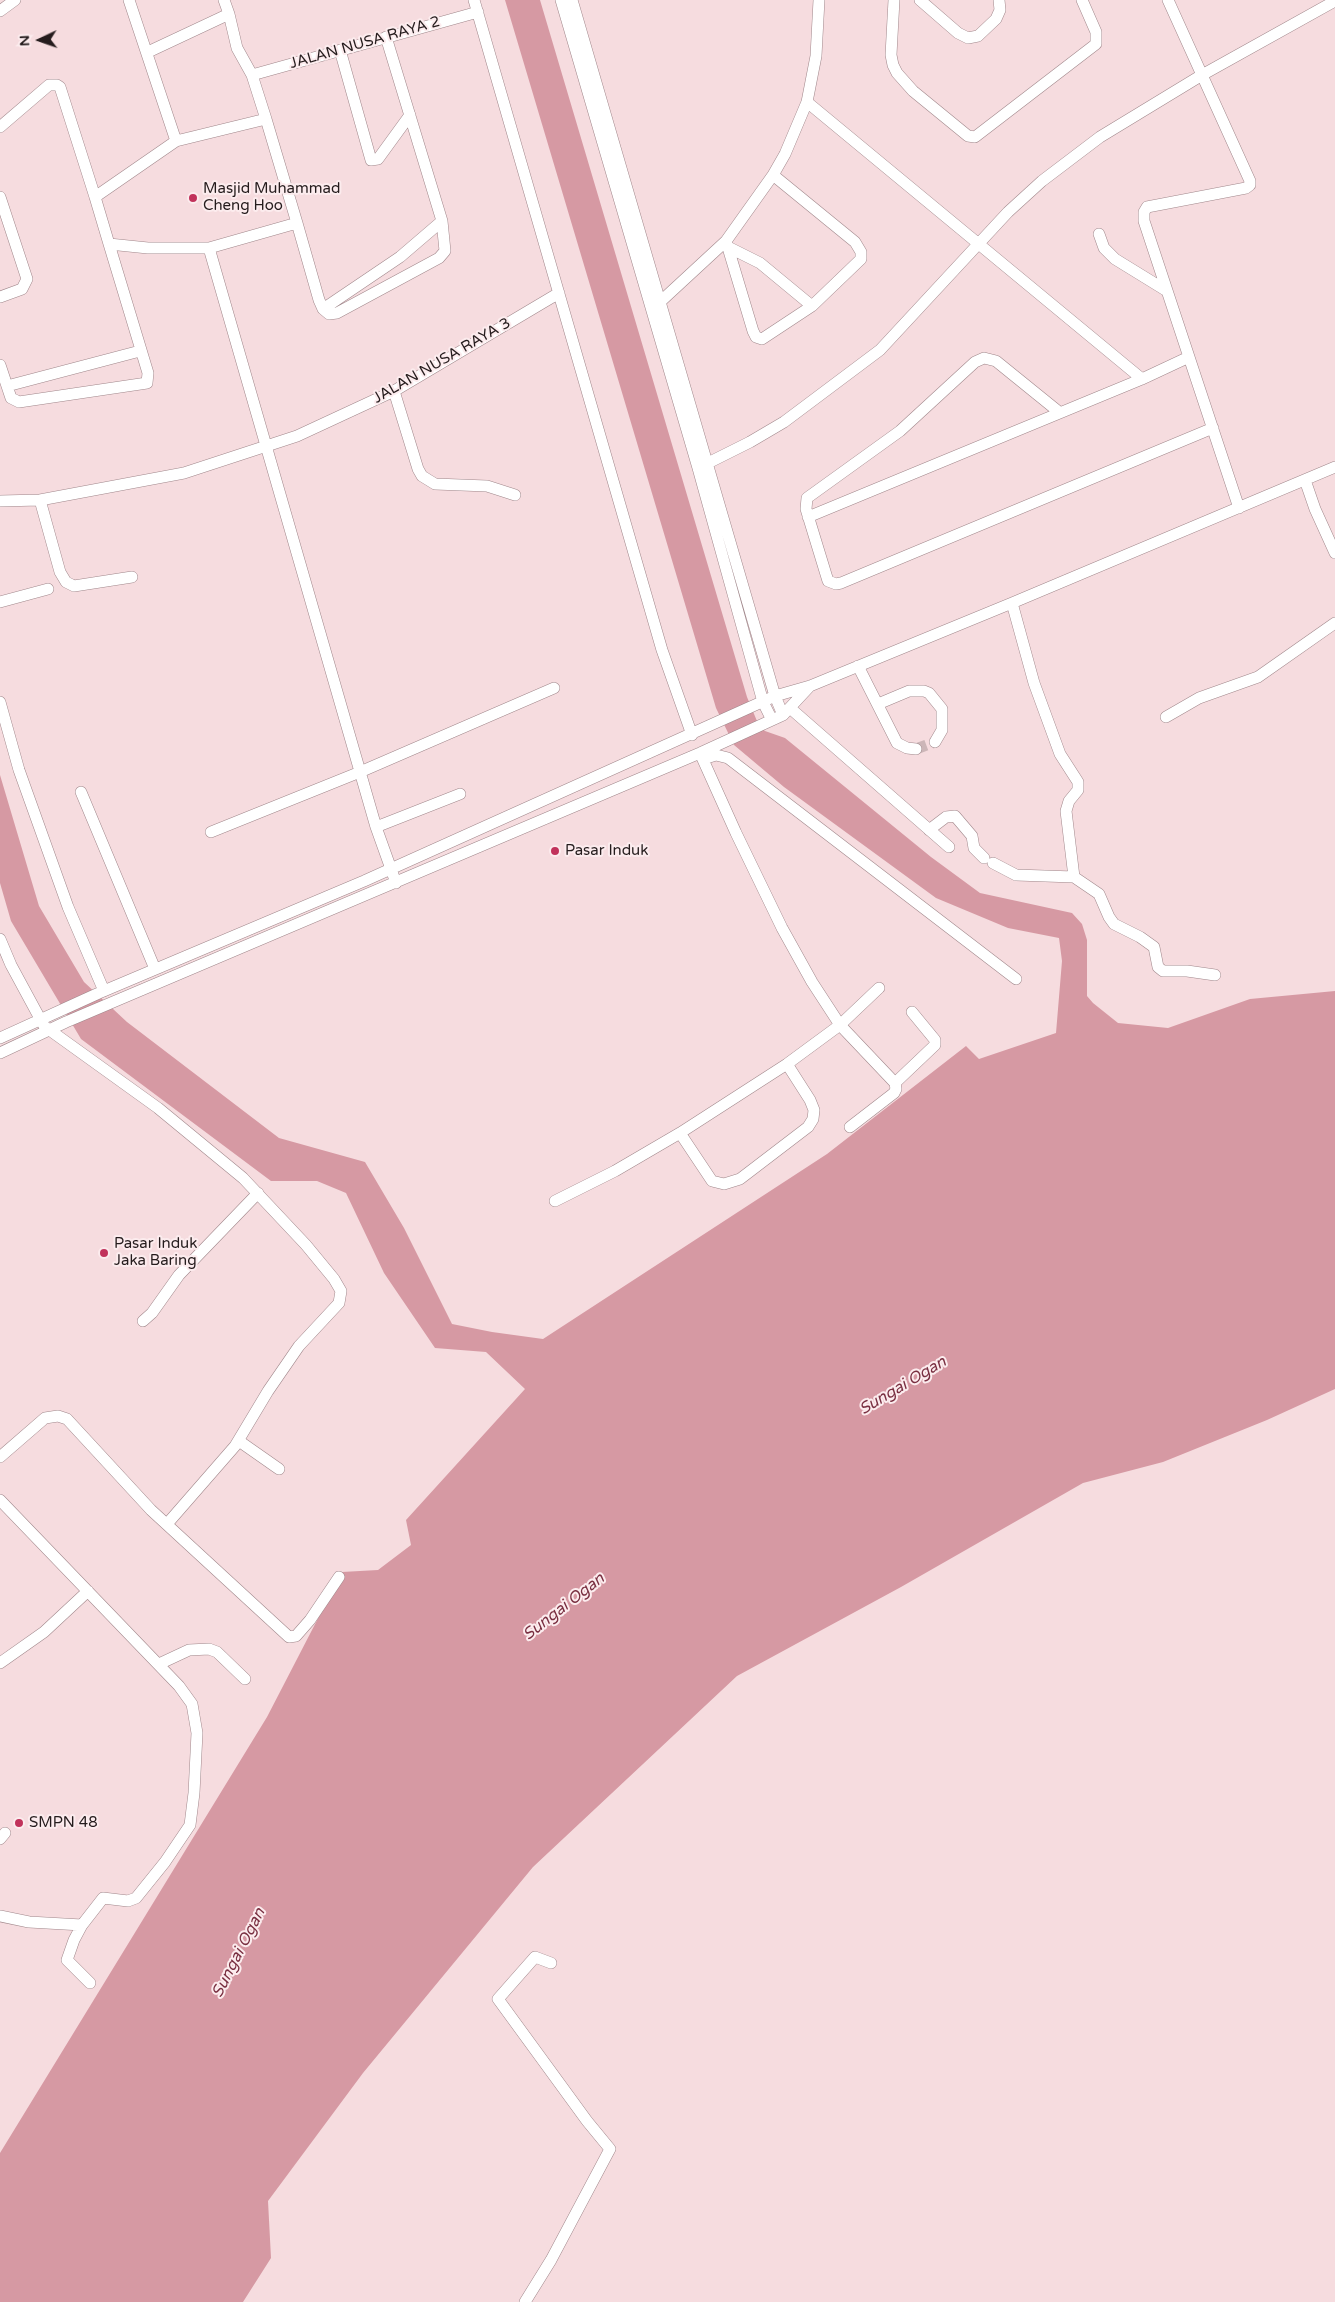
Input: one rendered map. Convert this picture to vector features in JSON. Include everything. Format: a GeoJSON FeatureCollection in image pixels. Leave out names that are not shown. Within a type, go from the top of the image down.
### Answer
{"type":"FeatureCollection","features":[{"type":"Feature","properties":{"kind":"street"},"geometry":{"type":"LineString","coordinates":[[0,11],[15,0]]}},
{"type":"Feature","properties":{"kind":"street"},"geometry":{"type":"LineString","coordinates":[[129,0],[148,52],[176,141]]}},
{"type":"Feature","properties":{"kind":"street"},"geometry":{"type":"LineString","coordinates":[[224,0],[237,48],[252,75],[266,119],[322,309],[329,314],[337,313],[443,255],[446,245],[442,220],[386,37]]}},
{"type":"Feature","properties":{"kind":"street"},"geometry":{"type":"LineString","coordinates":[[474,0],[662,650],[692,735]]}},
{"type":"Feature","properties":{"kind":"street"},"geometry":{"type":"LineString","coordinates":[[561,0],[775,696],[786,711],[949,847]]}},
{"type":"Feature","properties":{"kind":"street"},"geometry":{"type":"LineString","coordinates":[[572,0],[654,303]]}},
{"type":"Feature","properties":{"kind":"street"},"geometry":{"type":"LineString","coordinates":[[654,303],[727,244],[785,154],[807,102],[816,56],[820,0]]}},
{"type":"Feature","properties":{"kind":"street"},"geometry":{"type":"LineString","coordinates":[[894,0],[892,65],[913,90],[968,136],[975,137],[1096,44],[1096,32],[1082,0]]}},
{"type":"Feature","properties":{"kind":"street"},"geometry":{"type":"LineString","coordinates":[[920,0],[958,32],[968,38],[978,36],[996,19],[1000,10],[999,0]]}},
{"type":"Feature","properties":{"kind":"street"},"geometry":{"type":"LineString","coordinates":[[1172,1],[1202,75],[1235,144],[1250,185],[1147,208],[1144,212],[1144,221],[1239,508]]}},
{"type":"Feature","properties":{"kind":"street"},"geometry":{"type":"LineString","coordinates":[[703,466],[784,422],[880,350],[1008,212],[1042,181],[1074,156],[1126,119],[1335,1]]}},
{"type":"Feature","properties":{"kind":"street","name":"JALAN NUSA RAYA 2"},"geometry":{"type":"LineString","coordinates":[[252,75],[478,12]]}},
{"type":"Feature","properties":{"kind":"street"},"geometry":{"type":"LineString","coordinates":[[148,52],[228,14]]}},
{"type":"Feature","properties":{"kind":"street"},"geometry":{"type":"LineString","coordinates":[[340,50],[371,160],[378,159],[410,116]]}},
{"type":"Feature","properties":{"kind":"street"},"geometry":{"type":"LineString","coordinates":[[0,127],[49,85],[60,87],[110,244],[149,377],[144,385],[19,402],[12,400],[0,364]]}},
{"type":"Feature","properties":{"kind":"street"},"geometry":{"type":"LineString","coordinates":[[807,102],[978,246],[1142,379]]}},
{"type":"Feature","properties":{"kind":"street"},"geometry":{"type":"LineString","coordinates":[[95,197],[176,141],[266,119]]}},
{"type":"Feature","properties":{"kind":"street"},"geometry":{"type":"LineString","coordinates":[[727,244],[756,337],[766,338],[812,306],[858,262],[861,252],[855,242],[773,175]]}},
{"type":"Feature","properties":{"kind":"street"},"geometry":{"type":"LineString","coordinates":[[0,196],[26,279],[22,289],[0,297]]}},
{"type":"Feature","properties":{"kind":"street"},"geometry":{"type":"LineString","coordinates":[[322,309],[400,257],[442,220]]}},
{"type":"Feature","properties":{"kind":"street"},"geometry":{"type":"LineString","coordinates":[[110,244],[148,248],[209,248],[297,223]]}},
{"type":"Feature","properties":{"kind":"street"},"geometry":{"type":"LineString","coordinates":[[1099,234],[1104,248],[1115,258],[1167,291]]}},
{"type":"Feature","properties":{"kind":"street"},"geometry":{"type":"LineString","coordinates":[[727,244],[760,263],[812,306]]}},
{"type":"Feature","properties":{"kind":"street"},"geometry":{"type":"LineString","coordinates":[[209,248],[360,772],[396,883]]}},
{"type":"Feature","properties":{"kind":"street","name":"JALAN NUSA RAYA 3"},"geometry":{"type":"LineString","coordinates":[[0,501],[40,500],[184,473],[296,436],[394,392],[559,293]]}},
{"type":"Feature","properties":{"kind":"street"},"geometry":{"type":"LineString","coordinates":[[8,386],[140,351]]}},
{"type":"Feature","properties":{"kind":"street"},"geometry":{"type":"LineString","coordinates":[[808,517],[1142,379],[1190,357]]}},
{"type":"Feature","properties":{"kind":"street"},"geometry":{"type":"LineString","coordinates":[[1059,412],[996,361],[984,358],[978,360],[900,431],[810,495],[806,502],[808,517],[826,578],[832,584],[841,584],[1213,428]]}},
{"type":"Feature","properties":{"kind":"street"},"geometry":{"type":"LineString","coordinates":[[394,392],[418,469],[422,476],[435,484],[487,486],[515,495]]}},
{"type":"Feature","properties":{"kind":"street"},"geometry":{"type":"LineString","coordinates":[[703,466],[759,704],[767,722]]}},
{"type":"Feature","properties":{"kind":"street"},"geometry":{"type":"LineString","coordinates":[[0,1038],[155,969],[390,869],[692,735],[718,721],[775,696],[810,686],[1335,467]]}},
{"type":"Feature","properties":{"kind":"street"},"geometry":{"type":"LineString","coordinates":[[1305,480],[1315,509],[1335,553]]}},
{"type":"Feature","properties":{"kind":"street"},"geometry":{"type":"LineString","coordinates":[[40,500],[60,572],[66,582],[74,586],[132,577]]}},
{"type":"Feature","properties":{"kind":"street"},"geometry":{"type":"LineString","coordinates":[[0,602],[48,589]]}},
{"type":"Feature","properties":{"kind":"street"},"geometry":{"type":"LineString","coordinates":[[1012,603],[1034,683],[1060,754],[1078,782],[1078,790],[1069,801],[1066,811],[1074,877]]}},
{"type":"Feature","properties":{"kind":"street"},"geometry":{"type":"LineString","coordinates":[[1166,717],[1199,698],[1258,677],[1335,623]]}},
{"type":"Feature","properties":{"kind":"street"},"geometry":{"type":"LineString","coordinates":[[858,666],[898,743],[907,748],[916,749]]}},
{"type":"Feature","properties":{"kind":"street"},"geometry":{"type":"LineString","coordinates":[[0,1053],[66,1022],[702,756],[728,739],[767,722],[786,711],[810,686]]}},
{"type":"Feature","properties":{"kind":"street"},"geometry":{"type":"LineString","coordinates":[[211,832],[360,772],[554,688]]}},
{"type":"Feature","properties":{"kind":"street"},"geometry":{"type":"LineString","coordinates":[[878,704],[909,691],[924,690],[929,693],[937,700],[943,715],[942,730],[935,742]]}},
{"type":"Feature","properties":{"kind":"street"},"geometry":{"type":"LineString","coordinates":[[0,702],[20,770],[68,907],[102,992]]}},
{"type":"Feature","properties":{"kind":"street"},"geometry":{"type":"LineString","coordinates":[[702,756],[716,755],[728,758],[1016,979]]}},
{"type":"Feature","properties":{"kind":"street"},"geometry":{"type":"LineString","coordinates":[[702,756],[736,833],[782,928],[812,982],[840,1025],[895,1083]]}},
{"type":"Feature","properties":{"kind":"street"},"geometry":{"type":"LineString","coordinates":[[81,792],[155,969]]}},
{"type":"Feature","properties":{"kind":"street"},"geometry":{"type":"LineString","coordinates":[[376,826],[460,794]]}},
{"type":"Feature","properties":{"kind":"street"},"geometry":{"type":"LineString","coordinates":[[929,830],[946,817],[955,816],[972,836],[974,848],[989,860],[1016,875],[1074,877],[1099,894],[1114,924],[1140,937],[1154,947],[1158,967],[1163,971],[1187,971],[1215,975]]}},
{"type":"Feature","properties":{"kind":"street"},"geometry":{"type":"LineString","coordinates":[[0,939],[40,1020],[48,1031],[158,1108],[258,1192],[306,1245],[338,1285],[341,1296],[339,1303],[299,1346],[239,1441],[168,1524]]}},
{"type":"Feature","properties":{"kind":"street"},"geometry":{"type":"LineString","coordinates":[[555,1201],[623,1167],[680,1133],[787,1064],[840,1025],[879,988]]}},
{"type":"Feature","properties":{"kind":"street"},"geometry":{"type":"LineString","coordinates":[[850,1127],[894,1093],[895,1083],[935,1046],[934,1040],[912,1012]]}},
{"type":"Feature","properties":{"kind":"street"},"geometry":{"type":"LineString","coordinates":[[680,1133],[712,1180],[724,1184],[740,1179],[808,1128],[813,1119],[814,1110],[810,1100],[787,1064]]}},
{"type":"Feature","properties":{"kind":"street"},"geometry":{"type":"LineString","coordinates":[[143,1321],[152,1313],[179,1275],[258,1192]]}},
{"type":"Feature","properties":{"kind":"street"},"geometry":{"type":"LineString","coordinates":[[0,1457],[38,1422],[52,1416],[62,1417],[78,1429],[151,1510],[289,1637],[296,1636],[310,1620],[339,1577]]}},
{"type":"Feature","properties":{"kind":"street"},"geometry":{"type":"LineString","coordinates":[[239,1441],[279,1469]]}},
{"type":"Feature","properties":{"kind":"street"},"geometry":{"type":"LineString","coordinates":[[0,1500],[159,1664],[192,1704],[196,1720],[194,1792],[190,1825],[165,1862],[136,1898],[128,1901],[103,1898],[82,1925],[67,1960],[90,1983]]}},
{"type":"Feature","properties":{"kind":"street"},"geometry":{"type":"LineString","coordinates":[[0,1663],[44,1632],[88,1591]]}},
{"type":"Feature","properties":{"kind":"street"},"geometry":{"type":"LineString","coordinates":[[159,1664],[189,1650],[209,1649],[217,1652],[245,1680]]}},
{"type":"Feature","properties":{"kind":"street"},"geometry":{"type":"LineString","coordinates":[[0,1916],[29,1922],[82,1925]]}},
{"type":"Feature","properties":{"kind":"street"},"geometry":{"type":"LineString","coordinates":[[525,2302],[555,2252],[610,2149],[587,2121],[498,1999],[535,1957],[551,1963]]}},
{"type":"Feature","properties":{"kind":"water","name":"Sungai Ogan"},"geometry":{"type":"Polygon","coordinates":[[[505,0],[540,0],[747,697],[759,726],[765,731],[785,738],[931,857],[980,893],[1072,913],[1082,924],[1087,940],[1087,996],[1118,1023],[1168,1028],[1250,999],[1335,991],[1335,1389],[1267,1420],[1163,1462],[1083,1483],[901,1587],[737,1676],[533,1867],[363,2073],[268,2201],[271,2258],[243,2302],[0,2302],[0,2153],[267,1717],[342,1572],[378,1570],[411,1545],[406,1520],[525,1389],[486,1352],[435,1348],[384,1273],[346,1193],[317,1181],[271,1181],[81,1039],[11,921],[0,883],[0,775],[39,906],[84,982],[127,1022],[279,1138],[365,1162],[404,1228],[452,1324],[543,1339],[827,1154],[966,1046],[979,1059],[1056,1033],[1062,961],[1059,938],[1008,928],[936,898],[784,787],[734,745],[716,708],[505,0]]]}},
{"type":"Feature","properties":{"kind":"tunnel"},"geometry":{"type":"LineString","coordinates":[[916,749],[935,742]]}},
{"type":"Feature","properties":{"kind":"place","name":"Masjid Muhammad Cheng Hoo"},"geometry":{"type":"Point","coordinates":[193,198]}},
{"type":"Feature","properties":{"kind":"place","name":"Pasar Induk"},"geometry":{"type":"Point","coordinates":[555,851]}},
{"type":"Feature","properties":{"kind":"place","name":"Pasar Induk Jaka Baring"},"geometry":{"type":"Point","coordinates":[104,1253]}},
{"type":"Feature","properties":{"kind":"place","name":"SMPN 48"},"geometry":{"type":"Point","coordinates":[19,1823]}}]}
